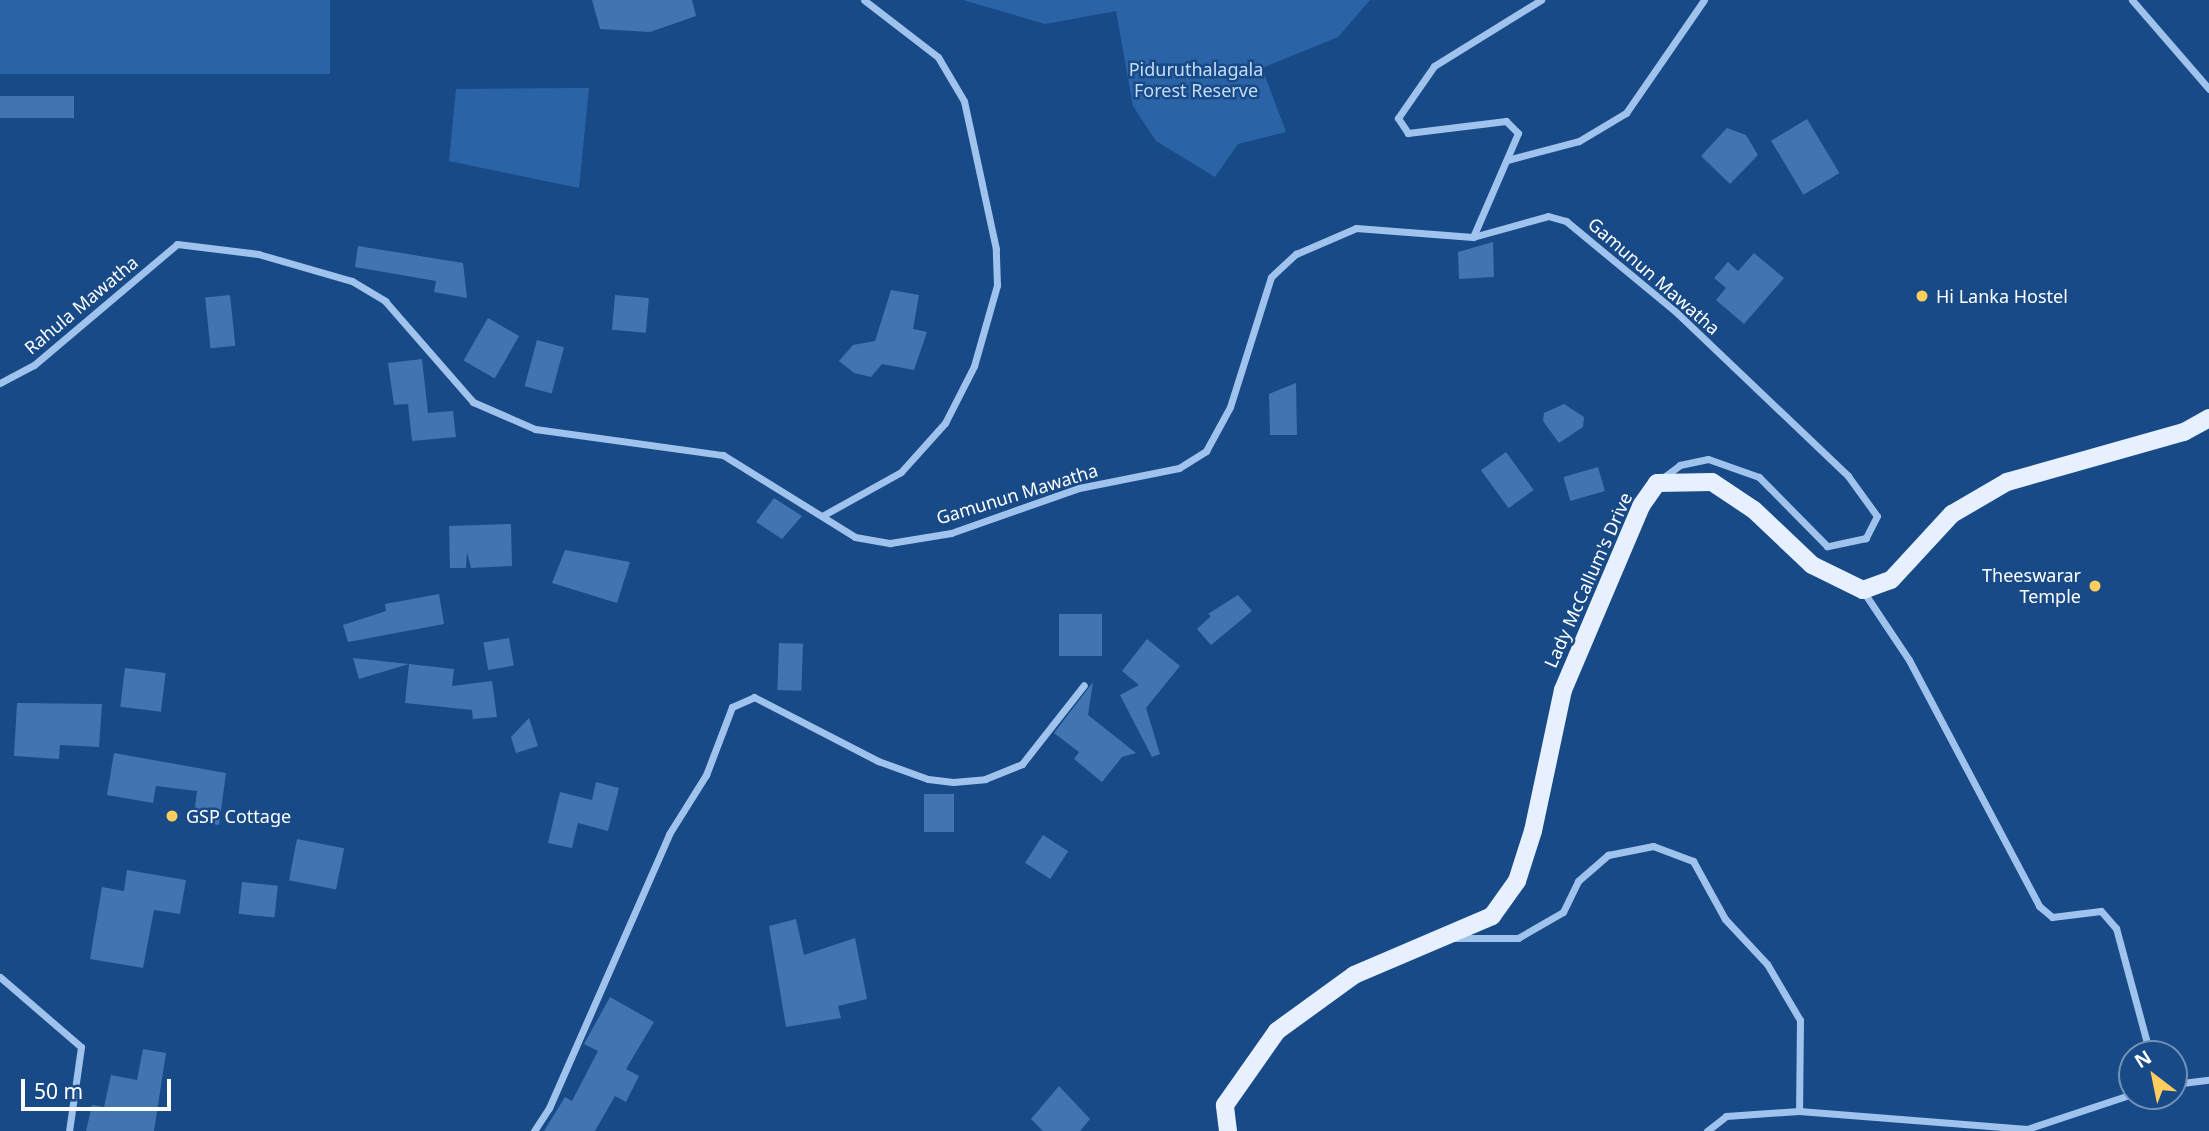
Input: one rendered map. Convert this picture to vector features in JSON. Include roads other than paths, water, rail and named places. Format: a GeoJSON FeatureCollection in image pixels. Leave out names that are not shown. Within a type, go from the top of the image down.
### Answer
{"type":"FeatureCollection","features":[{"type":"Feature","properties":{"kind":"main road"},"geometry":{"type":"LineString","coordinates":[[1863,590],[1891,580],[1952,514],[2007,482],[2184,432],[2209,418]]}},
{"type":"Feature","properties":{"kind":"main road","name":"Lady McCallum's Drive"},"geometry":{"type":"LineString","coordinates":[[1228,1131],[1225,1105],[1278,1031],[1354,975],[1396,953],[1444,939],[1492,916],[1517,881],[1533,831],[1563,690],[1641,506],[1657,483],[1712,482],[1754,510],[1812,565],[1863,590]]}},
{"type":"Feature","properties":{"kind":"street"},"geometry":{"type":"LineString","coordinates":[[822,516],[901,472],[945,423],[974,366],[997,285],[996,249],[964,101],[938,57],[864,0]]}},
{"type":"Feature","properties":{"kind":"street"},"geometry":{"type":"LineString","coordinates":[[1473,237],[1518,133],[1506,121],[1408,133],[1398,118],[1434,66],[1541,0]]}},
{"type":"Feature","properties":{"kind":"street"},"geometry":{"type":"LineString","coordinates":[[1507,160],[1579,141],[1626,113],[1704,0]]}},
{"type":"Feature","properties":{"kind":"street"},"geometry":{"type":"LineString","coordinates":[[2132,0],[2209,89]]}},
{"type":"Feature","properties":{"kind":"street","name":"Gamunun Mawatha"},"geometry":{"type":"LineString","coordinates":[[177,244],[258,254],[352,281],[386,301],[473,402],[535,429],[723,455],[855,537],[890,543],[951,533],[1079,488],[1180,468],[1206,451],[1230,407],[1271,277],[1296,254],[1356,228],[1473,237],[1548,216],[1566,221],[1676,312],[1848,476],[1877,516],[1866,538],[1827,546],[1759,477],[1707,459],[1680,465],[1657,483]]}},
{"type":"Feature","properties":{"kind":"street","name":"Rahula Mawatha"},"geometry":{"type":"LineString","coordinates":[[0,383],[34,365],[177,244]]}},
{"type":"Feature","properties":{"kind":"street"},"geometry":{"type":"LineString","coordinates":[[1863,590],[1909,660],[2039,906],[2052,918],[2101,911],[2116,928],[2146,1040]]}},
{"type":"Feature","properties":{"kind":"street"},"geometry":{"type":"LineString","coordinates":[[534,1131],[549,1108],[669,835],[706,775],[732,707],[754,696],[878,761],[928,779],[953,782],[985,779],[1023,764],[1084,685]]}},
{"type":"Feature","properties":{"kind":"street"},"geometry":{"type":"LineString","coordinates":[[1444,939],[1518,938],[1563,912],[1578,881],[1608,855],[1653,846],[1693,861],[1726,919],[1768,964],[1800,1020],[1799,1111]]}},
{"type":"Feature","properties":{"kind":"street"},"geometry":{"type":"LineString","coordinates":[[0,977],[81,1047],[69,1131]]}},
{"type":"Feature","properties":{"kind":"street"},"geometry":{"type":"LineString","coordinates":[[2188,1082],[2209,1080]]}},
{"type":"Feature","properties":{"kind":"street"},"geometry":{"type":"LineString","coordinates":[[1707,1131],[1726,1116],[1799,1111],[2027,1129],[2118,1099]]}},
{"type":"Feature","properties":{"kind":"place","name":"Hi Lanka Hostel"},"geometry":{"type":"Point","coordinates":[1922,296]}},
{"type":"Feature","properties":{"kind":"place","name":"Theeswarar Temple"},"geometry":{"type":"Point","coordinates":[2095,586]}},
{"type":"Feature","properties":{"kind":"place","name":"GSP Cottage"},"geometry":{"type":"Point","coordinates":[172,816]}},
{"type":"Feature","properties":{"kind":"park label","name":"Piduruthalagala Forest Reserve"},"geometry":{"type":"Point","coordinates":[1196,80]}}]}
